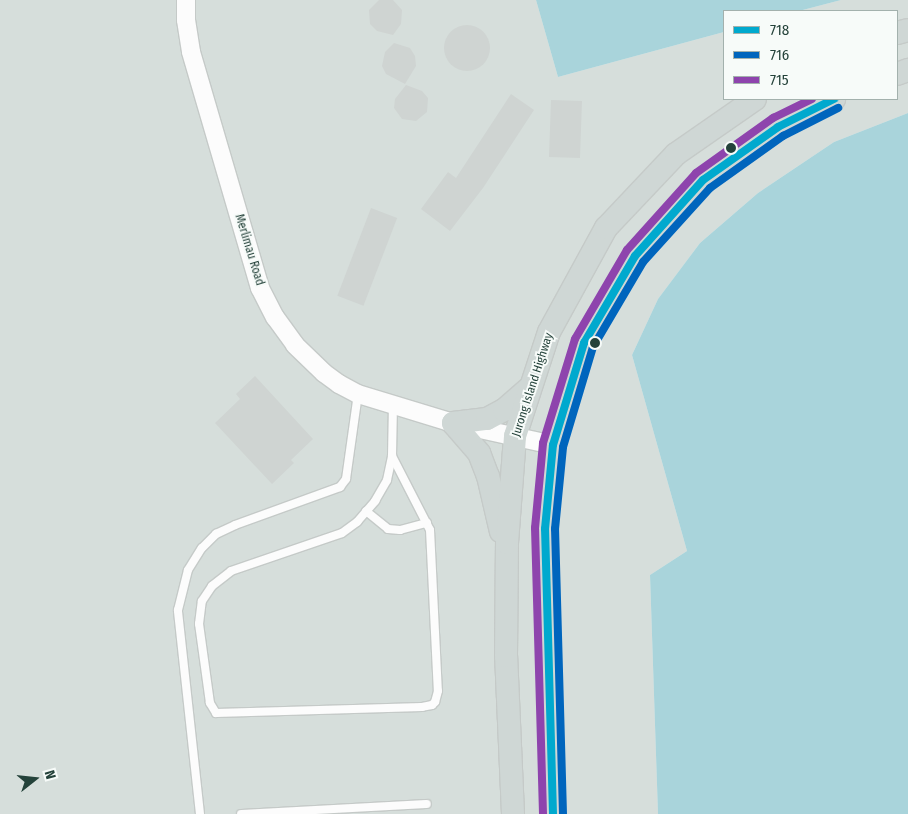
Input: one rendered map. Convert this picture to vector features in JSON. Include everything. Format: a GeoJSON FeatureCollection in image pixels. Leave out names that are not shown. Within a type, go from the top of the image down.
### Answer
{"type":"FeatureCollection","features":[{"type":"Feature","properties":{"kind":"main road","name":"Jurong Island Highway"},"geometry":{"type":"LineString","coordinates":[[513,814],[506,656],[508,528],[515,436],[549,332],[606,228],[676,154],[754,100]]}},
{"type":"Feature","properties":{"kind":"main road"},"geometry":{"type":"LineString","coordinates":[[553,814],[544,529],[553,446],[584,343],[635,256],[704,180],[778,127],[832,100]]}},
{"type":"Feature","properties":{"kind":"main road"},"geometry":{"type":"LineString","coordinates":[[453,423],[487,418],[504,410],[531,386]]}},
{"type":"Feature","properties":{"kind":"main road"},"geometry":{"type":"LineString","coordinates":[[453,423],[479,453],[488,476],[507,560]]}},
{"type":"Feature","properties":{"kind":"main road"},"geometry":{"type":"LineString","coordinates":[[508,528],[518,520],[532,517],[544,529]]}},
{"type":"Feature","properties":{"kind":"street","name":"Merlimau Road"},"geometry":{"type":"LineString","coordinates":[[186,0],[186,20],[191,52],[260,288],[275,317],[295,345],[339,384],[358,394],[453,423],[553,446]]}},
{"type":"Feature","properties":{"kind":"lane"},"geometry":{"type":"LineString","coordinates":[[200,814],[178,610],[188,570],[202,548],[216,534],[235,525],[340,487],[346,479],[358,394]]}},
{"type":"Feature","properties":{"kind":"lane"},"geometry":{"type":"LineString","coordinates":[[392,456],[427,523],[432,540],[438,691],[432,705],[216,713],[210,703],[199,624],[202,601],[212,586],[231,571],[342,533],[356,522],[375,501],[386,480],[392,456],[393,406]]}},
{"type":"Feature","properties":{"kind":"lane"},"geometry":{"type":"LineString","coordinates":[[366,511],[388,530],[400,530],[427,523]]}},
{"type":"Feature","properties":{"kind":"lane"},"geometry":{"type":"LineString","coordinates":[[241,814],[427,804]]}},
{"type":"Feature","properties":{"kind":"shaded area"},"geometry":{"type":"Polygon","coordinates":[[[0,0],[536,0],[558,77],[723,32],[723,100],[898,100],[898,10],[803,10],[841,0],[908,0],[908,113],[834,142],[758,193],[700,243],[658,299],[632,355],[687,551],[650,575],[658,814],[0,814],[0,0]]]}},
{"type":"Feature","properties":{"kind":"water"},"geometry":{"type":"Polygon","coordinates":[[[536,0],[841,0],[803,10],[723,10],[723,32],[558,77],[536,0]]]}},
{"type":"Feature","properties":{"kind":"water"},"geometry":{"type":"Polygon","coordinates":[[[908,113],[908,814],[658,814],[650,575],[687,551],[632,355],[658,299],[700,243],[758,193],[834,142],[908,113]]]}},
{"type":"Feature","properties":{"kind":"building"},"geometry":{"type":"Polygon","coordinates":[[[379,0],[393,0],[402,10],[401,24],[393,35],[377,31],[370,24],[369,10],[379,0]]]}},
{"type":"Feature","properties":{"kind":"building"},"geometry":{"type":"Polygon","coordinates":[[[463,25],[471,25],[480,29],[486,35],[490,48],[486,61],[480,67],[471,71],[463,71],[454,67],[448,61],[444,52],[444,44],[448,35],[454,29],[463,25]]]}},
{"type":"Feature","properties":{"kind":"building"},"geometry":{"type":"Polygon","coordinates":[[[394,43],[410,48],[415,56],[416,66],[405,84],[386,74],[382,66],[385,52],[394,43]]]}},
{"type":"Feature","properties":{"kind":"building"},"geometry":{"type":"Polygon","coordinates":[[[406,85],[422,91],[428,98],[427,112],[416,121],[402,119],[394,108],[395,99],[406,85]]]}},
{"type":"Feature","properties":{"kind":"building"},"geometry":{"type":"Polygon","coordinates":[[[511,94],[534,110],[483,188],[450,231],[421,209],[448,172],[456,178],[511,94]]]}},
{"type":"Feature","properties":{"kind":"building"},"geometry":{"type":"Polygon","coordinates":[[[551,100],[582,101],[580,158],[549,157],[551,100]]]}},
{"type":"Feature","properties":{"kind":"building"},"geometry":{"type":"Polygon","coordinates":[[[371,208],[397,218],[363,306],[337,296],[371,208]]]}},
{"type":"Feature","properties":{"kind":"building"},"geometry":{"type":"Polygon","coordinates":[[[255,376],[313,439],[291,460],[294,463],[272,484],[215,423],[240,399],[236,394],[255,376]]]}},
{"type":"Feature","properties":{"kind":"transit line","name":"715"},"geometry":{"type":"LineString","coordinates":[[543,814],[535,528],[543,443],[575,339],[627,250],[696,173],[773,118],[810,100]]}},
{"type":"Feature","properties":{"kind":"transit line","name":"718"},"geometry":{"type":"LineString","coordinates":[[553,814],[545,529],[553,445],[584,343],[635,256],[703,180],[778,127],[832,100]]}},
{"type":"Feature","properties":{"kind":"transit line","name":"716"},"geometry":{"type":"LineString","coordinates":[[563,814],[555,529],[563,447],[593,347],[643,262],[710,188],[783,136],[838,108]]}}]}
